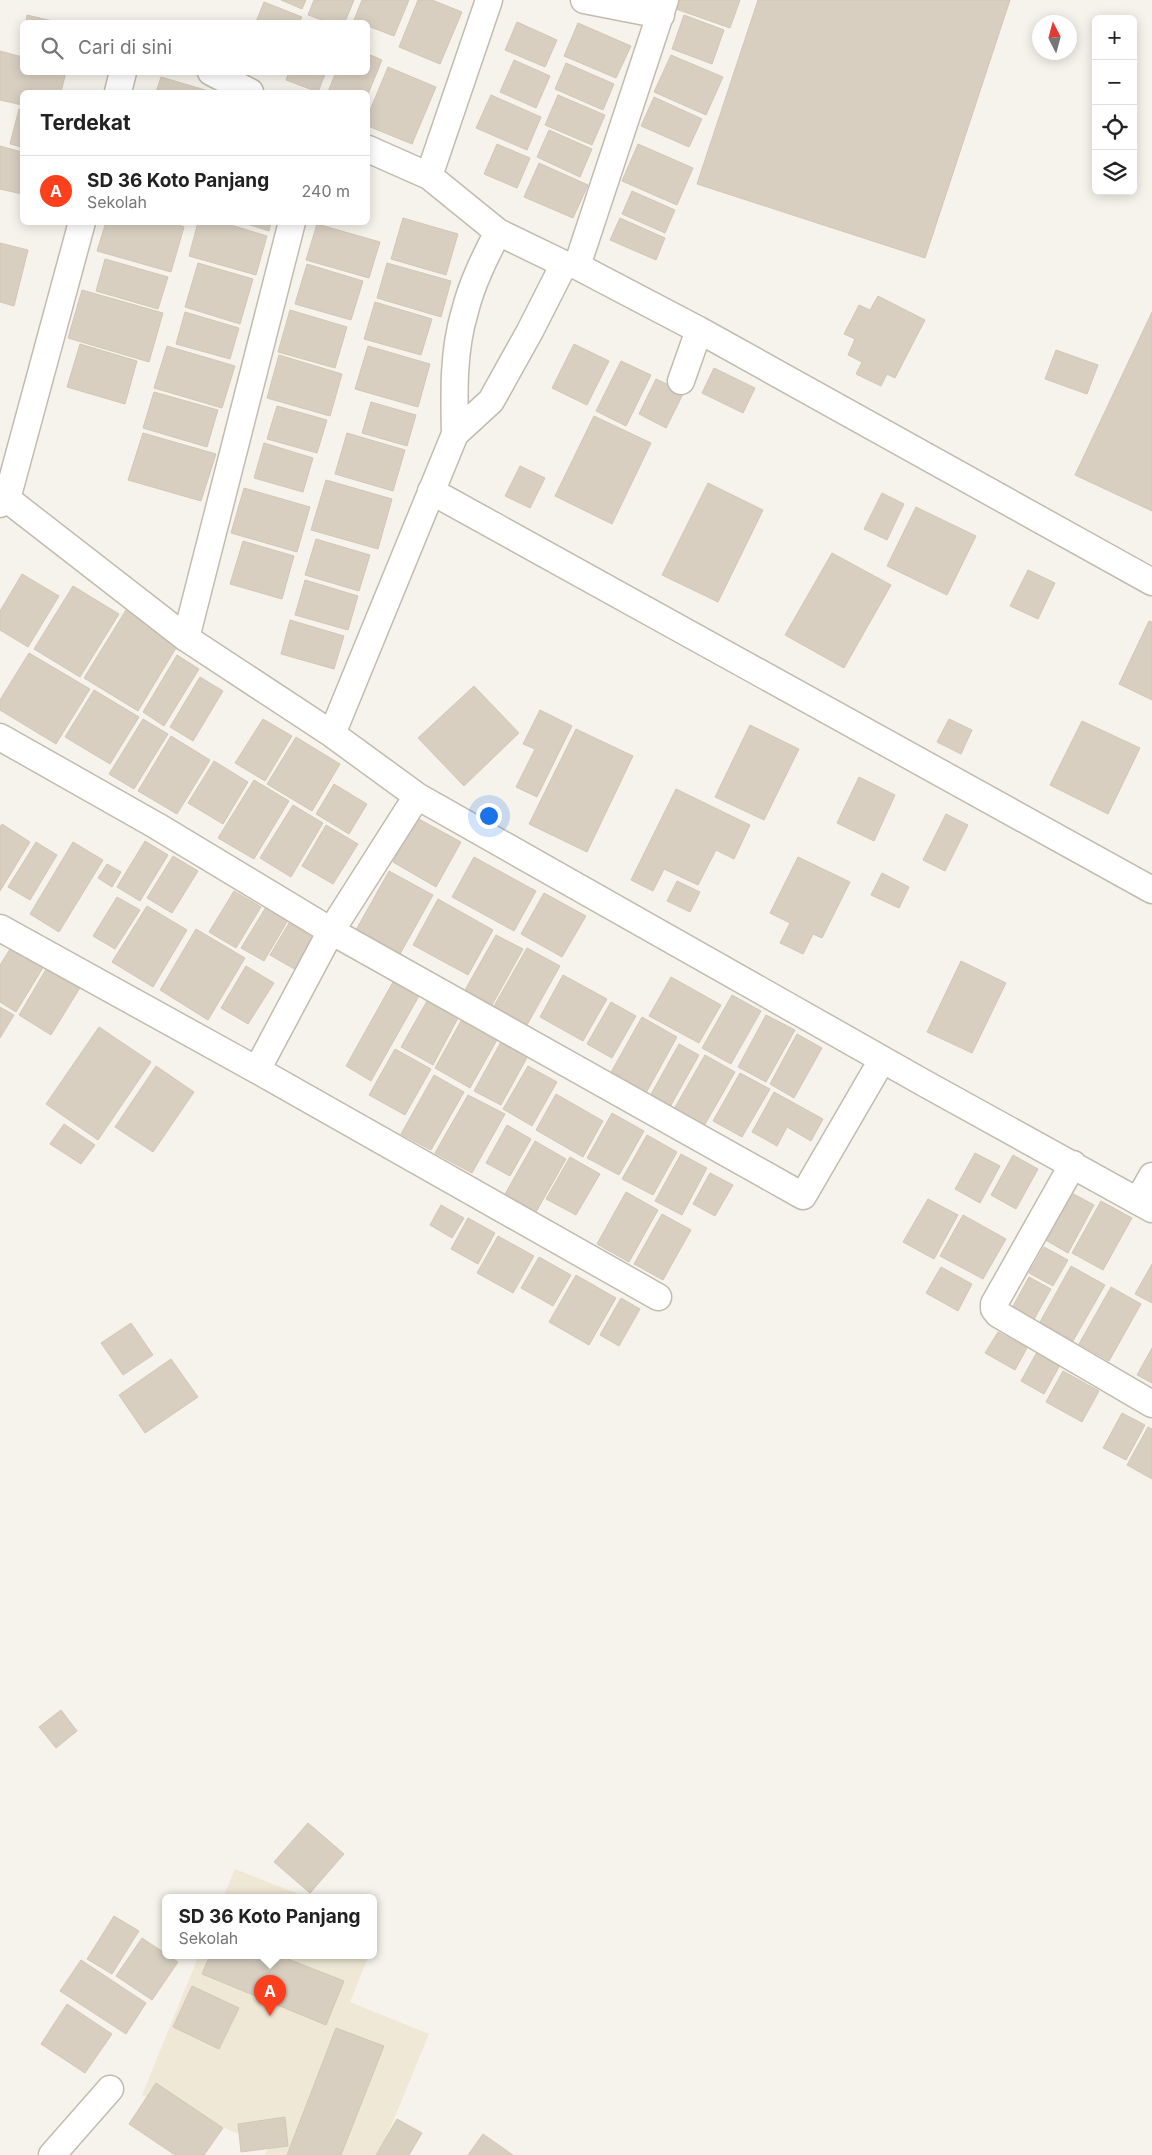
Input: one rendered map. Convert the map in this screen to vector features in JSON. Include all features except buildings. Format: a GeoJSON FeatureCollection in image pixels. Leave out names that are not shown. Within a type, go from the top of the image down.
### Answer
{"type":"FeatureCollection","features":[{"type":"Feature","properties":{"kind":"street"},"geometry":{"type":"LineString","coordinates":[[429,176],[489,0]]}},
{"type":"Feature","properties":{"kind":"street"},"geometry":{"type":"LineString","coordinates":[[454,434],[491,401],[570,265],[663,8],[584,0]]}},
{"type":"Feature","properties":{"kind":"street"},"geometry":{"type":"LineString","coordinates":[[119,90],[123,75]]}},
{"type":"Feature","properties":{"kind":"street"},"geometry":{"type":"LineString","coordinates":[[217,75],[246,90]]}},
{"type":"Feature","properties":{"kind":"street"},"geometry":{"type":"LineString","coordinates":[[370,150],[429,176],[498,232],[570,265],[699,330],[1152,582]]}},
{"type":"Feature","properties":{"kind":"street"},"geometry":{"type":"LineString","coordinates":[[81,225],[4,502],[186,638],[332,734],[417,796],[882,1060],[1074,1164],[1145,1205],[1152,1176]]}},
{"type":"Feature","properties":{"kind":"street"},"geometry":{"type":"LineString","coordinates":[[186,638],[291,225]]}},
{"type":"Feature","properties":{"kind":"street"},"geometry":{"type":"LineString","coordinates":[[332,734],[454,434],[453,384],[464,311],[483,262],[498,232]]}},
{"type":"Feature","properties":{"kind":"street"},"geometry":{"type":"LineString","coordinates":[[681,381],[699,330]]}},
{"type":"Feature","properties":{"kind":"street"},"geometry":{"type":"LineString","coordinates":[[431,491],[1152,890]]}},
{"type":"Feature","properties":{"kind":"street"},"geometry":{"type":"LineString","coordinates":[[0,737],[157,826],[331,931],[804,1196],[882,1060]]}},
{"type":"Feature","properties":{"kind":"street"},"geometry":{"type":"LineString","coordinates":[[257,1070],[331,931],[417,796]]}},
{"type":"Feature","properties":{"kind":"street"},"geometry":{"type":"LineString","coordinates":[[0,928],[257,1070],[658,1297]]}},
{"type":"Feature","properties":{"kind":"street"},"geometry":{"type":"LineString","coordinates":[[1074,1164],[994,1304],[994,1309],[998,1314],[1152,1404]]}},
{"type":"Feature","properties":{"kind":"street"},"geometry":{"type":"LineString","coordinates":[[52,2155],[110,2089]]}},
{"type":"Feature","properties":{"kind":"shaded area"},"geometry":{"type":"Polygon","coordinates":[[[235,1869],[298,1894],[224,1894],[235,1869]]]}},
{"type":"Feature","properties":{"kind":"shaded area"},"geometry":{"type":"Polygon","coordinates":[[[197,1959],[208,1959],[202,1974],[326,2025],[344,1981],[288,1959],[367,1959],[350,2002],[429,2034],[379,2155],[341,2155],[336,2029],[287,2155],[265,2155],[269,2146],[142,2095],[197,1959]],[[192,1986],[173,2027],[219,2049],[238,2008],[192,1986]]]}},
{"type":"Feature","properties":{"kind":"place","name":"SD 36 Koto Panjang"},"geometry":{"type":"Point","coordinates":[270,2016]}}]}
